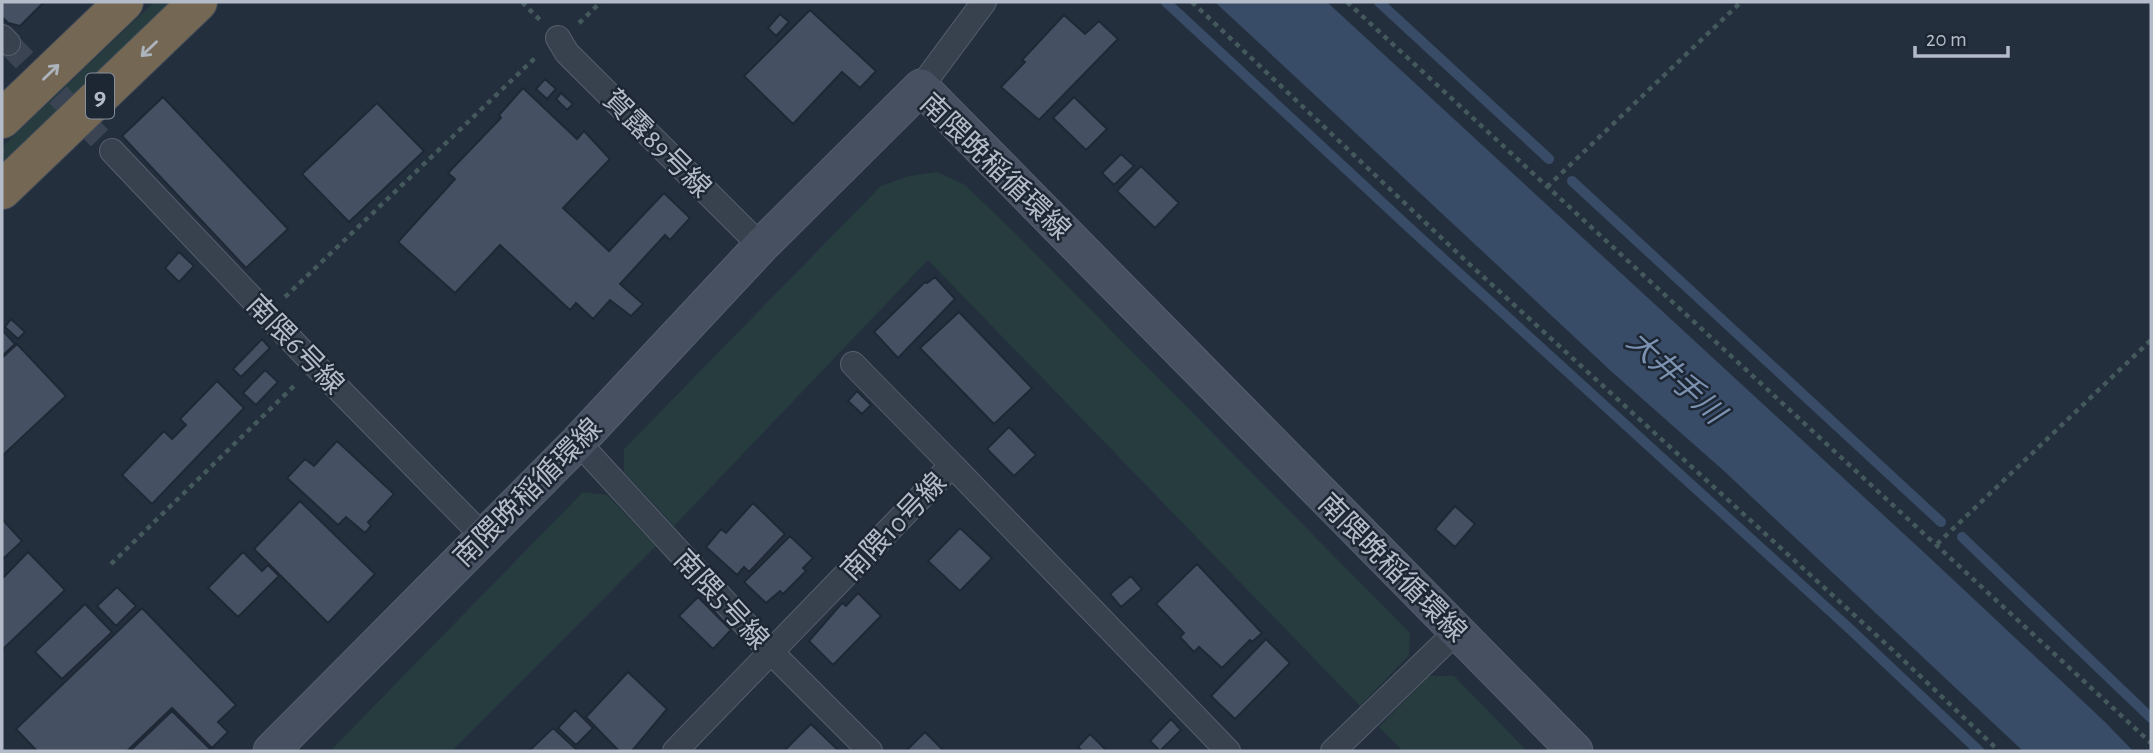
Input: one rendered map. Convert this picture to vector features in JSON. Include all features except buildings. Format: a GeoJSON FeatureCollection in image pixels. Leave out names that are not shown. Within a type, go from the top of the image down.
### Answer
{"type":"FeatureCollection","features":[{"type":"Feature","properties":{"kind":"highway","name":"9"},"geometry":{"type":"LineString","coordinates":[[2,119],[124,2]]}},
{"type":"Feature","properties":{"kind":"highway","name":"9"},"geometry":{"type":"LineString","coordinates":[[2,190],[198,2]]}},
{"type":"Feature","properties":{"kind":"street"},"geometry":{"type":"LineString","coordinates":[[921,87],[984,2]]}},
{"type":"Feature","properties":{"kind":"street","name":"賀露89号線"},"geometry":{"type":"LineString","coordinates":[[558,38],[567,53],[761,246]]}},
{"type":"Feature","properties":{"kind":"street","name":"南隈晩稲循環線"},"geometry":{"type":"LineString","coordinates":[[271,751],[578,442],[761,246],[921,87],[1575,751]]}},
{"type":"Feature","properties":{"kind":"street","name":"南隈6号線"},"geometry":{"type":"LineString","coordinates":[[111,151],[484,536]]}},
{"type":"Feature","properties":{"kind":"street"},"geometry":{"type":"LineString","coordinates":[[853,363],[952,465]]}},
{"type":"Feature","properties":{"kind":"street","name":"南隈5号線"},"geometry":{"type":"LineString","coordinates":[[578,442],[771,652],[870,751]]}},
{"type":"Feature","properties":{"kind":"street","name":"南隈10号線"},"geometry":{"type":"LineString","coordinates":[[675,751],[952,465],[1228,751]]}},
{"type":"Feature","properties":{"kind":"street"},"geometry":{"type":"LineString","coordinates":[[1333,751],[1457,631]]}},
{"type":"Feature","properties":{"kind":"path"},"geometry":{"type":"LineString","coordinates":[[1192,2],[1476,271],[1897,654],[1999,751]]}},
{"type":"Feature","properties":{"kind":"path"},"geometry":{"type":"LineString","coordinates":[[1348,2],[2151,743]]}},
{"type":"Feature","properties":{"kind":"path"},"geometry":{"type":"LineString","coordinates":[[1547,187],[1741,2]]}},
{"type":"Feature","properties":{"kind":"path"},"geometry":{"type":"LineString","coordinates":[[267,314],[558,38]]}},
{"type":"Feature","properties":{"kind":"path"},"geometry":{"type":"LineString","coordinates":[[1937,544],[2151,340]]}},
{"type":"Feature","properties":{"kind":"path"},"geometry":{"type":"LineString","coordinates":[[111,564],[316,365]]}},
{"type":"Feature","properties":{"kind":"green space"},"geometry":{"type":"Polygon","coordinates":[[[154,2],[172,2],[2,164],[2,147],[154,2]]]}},
{"type":"Feature","properties":{"kind":"green space"},"geometry":{"type":"Polygon","coordinates":[[[937,172],[965,185],[1015,233],[1410,633],[1409,655],[1360,706],[928,260],[674,526],[624,472],[624,449],[881,186],[909,176],[937,172]]]}},
{"type":"Feature","properties":{"kind":"green space"},"geometry":{"type":"Polygon","coordinates":[[[583,492],[607,495],[656,546],[452,751],[330,751],[583,492]]]}},
{"type":"Feature","properties":{"kind":"green space"},"geometry":{"type":"Polygon","coordinates":[[[1429,676],[1454,676],[1527,751],[1403,751],[1379,727],[1429,676]]]}},
{"type":"Feature","properties":{"kind":"water","name":"大井手川"},"geometry":{"type":"Polygon","coordinates":[[[1215,2],[1327,2],[1930,558],[2133,751],[2023,751],[1215,2]]]}},
{"type":"Feature","properties":{"kind":"waterway"},"geometry":{"type":"LineString","coordinates":[[1166,2],[1851,630],[1979,751]]}},
{"type":"Feature","properties":{"kind":"waterway"},"geometry":{"type":"LineString","coordinates":[[1379,2],[1549,159]]}},
{"type":"Feature","properties":{"kind":"waterway"},"geometry":{"type":"LineString","coordinates":[[1572,181],[1941,522]]}},
{"type":"Feature","properties":{"kind":"waterway"},"geometry":{"type":"LineString","coordinates":[[1962,537],[2151,718]]}},
{"type":"Feature","properties":{"kind":"tunnel"},"geometry":{"type":"LineString","coordinates":[[8,43],[112,151]]}}]}
